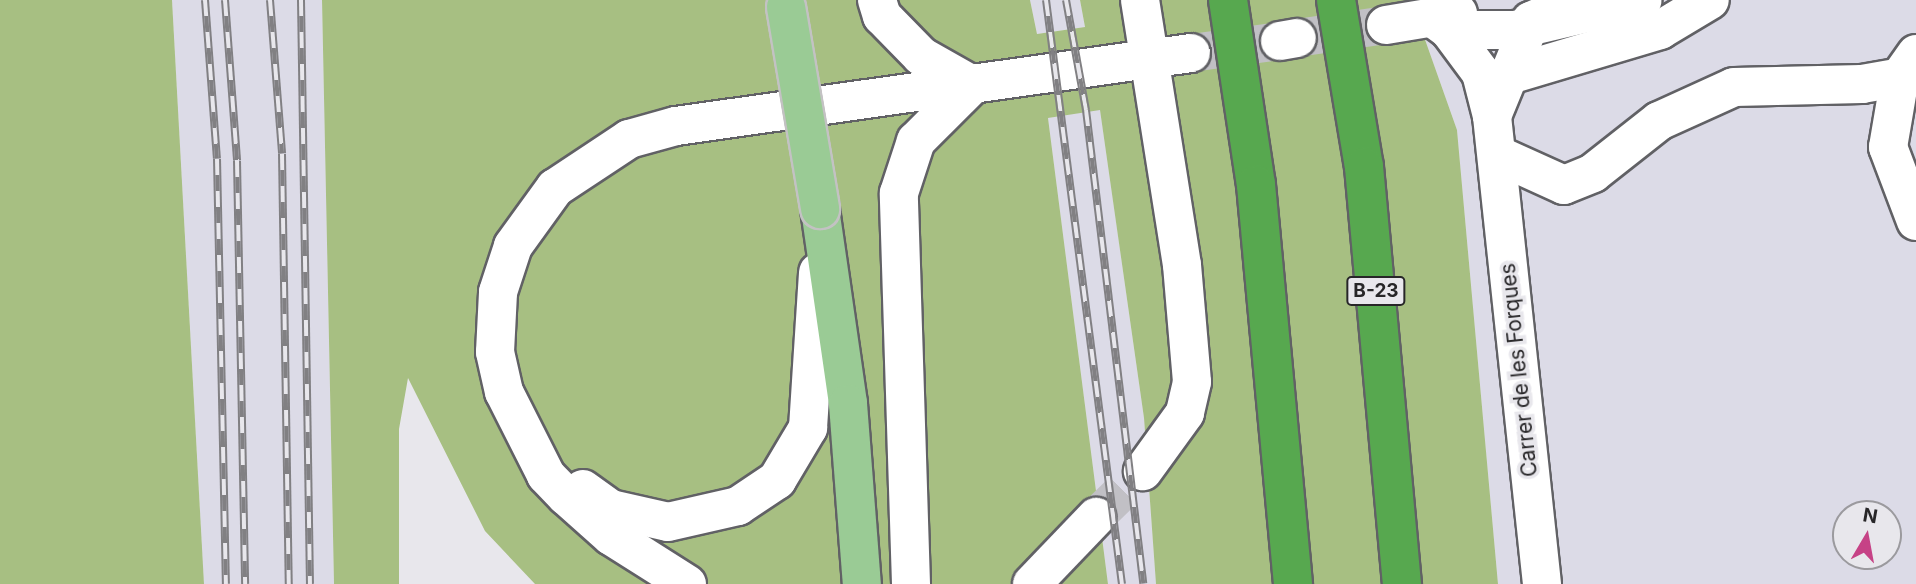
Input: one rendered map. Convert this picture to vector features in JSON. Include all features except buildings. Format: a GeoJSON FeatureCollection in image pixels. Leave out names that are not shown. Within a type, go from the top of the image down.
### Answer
{"type":"FeatureCollection","features":[{"type":"Feature","properties":{"kind":"highway"},"geometry":{"type":"LineString","coordinates":[[1228,0],[1256,185],[1293,584]]}},
{"type":"Feature","properties":{"kind":"highway","name":"B-23"},"geometry":{"type":"LineString","coordinates":[[1336,0],[1364,167],[1402,584]]}},
{"type":"Feature","properties":{"kind":"main road"},"geometry":{"type":"LineString","coordinates":[[785,3],[820,209],[848,404],[862,584]]}},
{"type":"Feature","properties":{"kind":"street"},"geometry":{"type":"LineString","coordinates":[[877,0],[882,16],[921,57],[972,85]]}},
{"type":"Feature","properties":{"kind":"street"},"geometry":{"type":"LineString","coordinates":[[1140,0],[1182,265],[1192,382],[1185,413],[1143,471]]}},
{"type":"Feature","properties":{"kind":"street"},"geometry":{"type":"LineString","coordinates":[[1532,14],[1577,0]]}},
{"type":"Feature","properties":{"kind":"street"},"geometry":{"type":"LineString","coordinates":[[1387,25],[1438,16],[1532,14],[1643,0]]}},
{"type":"Feature","properties":{"kind":"street"},"geometry":{"type":"LineString","coordinates":[[1506,76],[1660,30],[1710,0]]}},
{"type":"Feature","properties":{"kind":"street"},"geometry":{"type":"LineString","coordinates":[[1492,116],[1532,14]]}},
{"type":"Feature","properties":{"kind":"street","name":"Carrer de les Forques"},"geometry":{"type":"LineString","coordinates":[[1438,16],[1481,73],[1500,156],[1542,584]]}},
{"type":"Feature","properties":{"kind":"street"},"geometry":{"type":"LineString","coordinates":[[687,584],[611,536],[566,496],[530,446],[504,392],[495,352],[498,292],[528,219],[583,165],[629,139],[676,126],[1191,53]]}},
{"type":"Feature","properties":{"kind":"street"},"geometry":{"type":"LineString","coordinates":[[1500,156],[1564,185],[1593,173],[1659,121],[1734,87],[1851,85],[1911,71],[1888,147],[1916,221]]}},
{"type":"Feature","properties":{"kind":"street"},"geometry":{"type":"LineString","coordinates":[[915,583],[899,193],[916,141],[972,85]]}},
{"type":"Feature","properties":{"kind":"street"},"geometry":{"type":"LineString","coordinates":[[1901,177],[1916,136]]}},
{"type":"Feature","properties":{"kind":"street"},"geometry":{"type":"LineString","coordinates":[[530,446],[611,509],[668,522],[738,506],[777,480],[807,428],[814,395],[820,209]]}},
{"type":"Feature","properties":{"kind":"street"},"geometry":{"type":"LineString","coordinates":[[1006,584],[1037,577],[1096,517]]}},
{"type":"Feature","properties":{"kind":"shaded area"},"geometry":{"type":"Polygon","coordinates":[[[172,0],[322,0],[334,584],[204,584],[172,0]]]}},
{"type":"Feature","properties":{"kind":"shaded area"},"geometry":{"type":"Polygon","coordinates":[[[1030,0],[1080,0],[1085,27],[1037,34],[1030,0]]]}},
{"type":"Feature","properties":{"kind":"shaded area"},"geometry":{"type":"Polygon","coordinates":[[[1411,0],[1916,0],[1916,584],[1498,584],[1457,130],[1411,0]]]}},
{"type":"Feature","properties":{"kind":"shaded area"},"geometry":{"type":"Polygon","coordinates":[[[1100,109],[1144,418],[1156,584],[1108,584],[1048,118],[1100,109]]]}},
{"type":"Feature","properties":{"kind":"green space"},"geometry":{"type":"Polygon","coordinates":[[[0,0],[172,0],[204,584],[0,584],[0,0]]]}},
{"type":"Feature","properties":{"kind":"green space"},"geometry":{"type":"Polygon","coordinates":[[[322,0],[1030,0],[1037,34],[1085,27],[1080,0],[1411,0],[1457,130],[1498,584],[1156,584],[1144,418],[1100,110],[1048,118],[1108,584],[535,584],[485,531],[408,378],[399,429],[399,584],[334,584],[322,0]]]}},
{"type":"Feature","properties":{"kind":"tunnel"},"geometry":{"type":"LineString","coordinates":[[1297,38],[1386,25]]}},
{"type":"Feature","properties":{"kind":"tunnel"},"geometry":{"type":"LineString","coordinates":[[1191,53],[1280,41]]}},
{"type":"Feature","properties":{"kind":"tunnel"},"geometry":{"type":"LineString","coordinates":[[1096,517],[1143,471]]}},
{"type":"Feature","properties":{"kind":"railway"},"geometry":{"type":"LineString","coordinates":[[205,0],[217,159],[226,584]]}},
{"type":"Feature","properties":{"kind":"railway"},"geometry":{"type":"LineString","coordinates":[[225,0],[237,161],[245,584]]}},
{"type":"Feature","properties":{"kind":"railway"},"geometry":{"type":"LineString","coordinates":[[270,0],[282,154],[289,584]]}},
{"type":"Feature","properties":{"kind":"railway"},"geometry":{"type":"LineString","coordinates":[[301,0],[310,584]]}},
{"type":"Feature","properties":{"kind":"railway"},"geometry":{"type":"LineString","coordinates":[[1046,0],[1122,584]]}},
{"type":"Feature","properties":{"kind":"railway"},"geometry":{"type":"LineString","coordinates":[[1066,0],[1086,110],[1143,584]]}}]}
